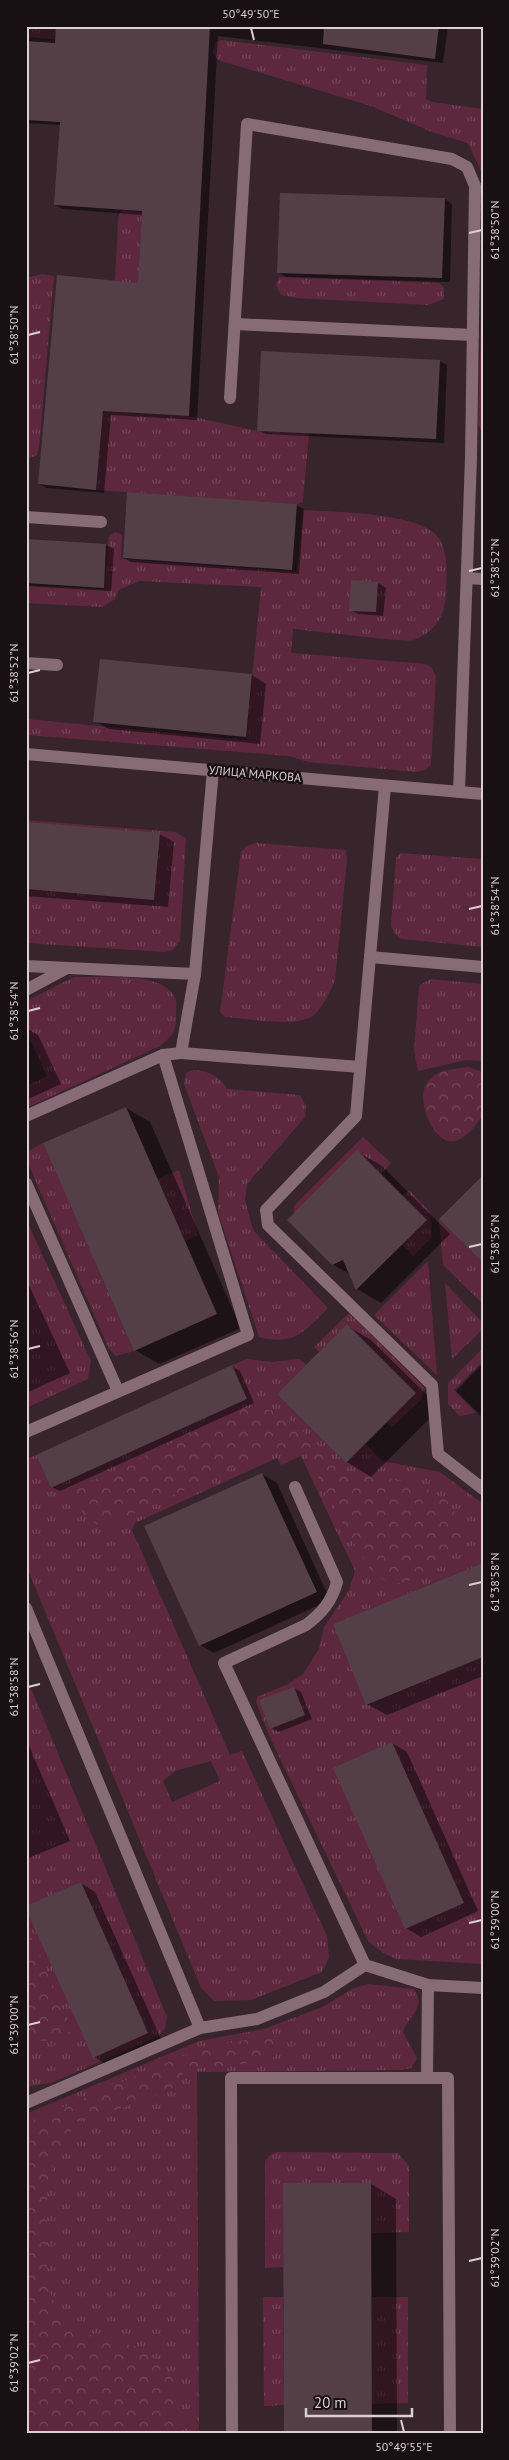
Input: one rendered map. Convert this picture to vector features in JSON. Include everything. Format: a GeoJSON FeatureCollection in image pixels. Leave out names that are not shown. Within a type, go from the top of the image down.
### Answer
{"type":"FeatureCollection","features":[{"type":"Feature","properties":{"kind":"street"},"geometry":{"type":"LineString","coordinates":[[230,398],[247,124],[452,159],[467,167],[475,186],[467,578],[459,792]]}},
{"type":"Feature","properties":{"kind":"street"},"geometry":{"type":"LineString","coordinates":[[235,324],[473,335]]}},
{"type":"Feature","properties":{"kind":"street"},"geometry":{"type":"LineString","coordinates":[[26,518],[100,522]]}},
{"type":"Feature","properties":{"kind":"street"},"geometry":{"type":"LineString","coordinates":[[467,578],[483,579]]}},
{"type":"Feature","properties":{"kind":"street"},"geometry":{"type":"LineString","coordinates":[[26,663],[57,666]]}},
{"type":"Feature","properties":{"kind":"street","name":"УЛИЦА МАРКОВА"},"geometry":{"type":"LineString","coordinates":[[26,754],[483,794]]}},
{"type":"Feature","properties":{"kind":"street"},"geometry":{"type":"LineString","coordinates":[[181,1052],[195,974],[213,770]]}},
{"type":"Feature","properties":{"kind":"street"},"geometry":{"type":"LineString","coordinates":[[385,786],[356,1116],[266,1210],[268,1225],[432,1385],[438,1454],[483,1489]]}},
{"type":"Feature","properties":{"kind":"street"},"geometry":{"type":"LineString","coordinates":[[370,956],[483,968]]}},
{"type":"Feature","properties":{"kind":"street"},"geometry":{"type":"LineString","coordinates":[[26,966],[195,974]]}},
{"type":"Feature","properties":{"kind":"street"},"geometry":{"type":"LineString","coordinates":[[26,990],[67,968]]}},
{"type":"Feature","properties":{"kind":"street"},"geometry":{"type":"LineString","coordinates":[[26,1116],[163,1055],[181,1052],[360,1066]]}},
{"type":"Feature","properties":{"kind":"street"},"geometry":{"type":"LineString","coordinates":[[26,1432],[248,1335],[163,1055]]}},
{"type":"Feature","properties":{"kind":"street"},"geometry":{"type":"LineString","coordinates":[[26,1183],[118,1391]]}},
{"type":"Feature","properties":{"kind":"street"},"geometry":{"type":"LineString","coordinates":[[295,1487],[337,1582],[334,1594],[318,1616],[306,1625],[224,1663],[365,1965],[428,1985],[483,1988]]}},
{"type":"Feature","properties":{"kind":"street"},"geometry":{"type":"LineString","coordinates":[[26,1608],[200,2028]]}},
{"type":"Feature","properties":{"kind":"street"},"geometry":{"type":"LineString","coordinates":[[26,2103],[200,2028],[257,2019],[324,1992],[365,1965]]}},
{"type":"Feature","properties":{"kind":"street"},"geometry":{"type":"LineString","coordinates":[[427,2078],[428,1985]]}},
{"type":"Feature","properties":{"kind":"street"},"geometry":{"type":"LineString","coordinates":[[232,2434],[231,2078],[448,2078],[450,2434]]}},
{"type":"Feature","properties":{"kind":"green space"},"geometry":{"type":"Polygon","coordinates":[[[26,26],[123,26],[61,40],[26,37],[26,26]]]}},
{"type":"Feature","properties":{"kind":"green space"},"geometry":{"type":"Polygon","coordinates":[[[221,40],[427,65],[426,99],[432,102],[483,109],[483,175],[468,143],[432,132],[371,106],[218,60],[213,53],[215,43],[221,40]]]}},
{"type":"Feature","properties":{"kind":"green space"},"geometry":{"type":"Polygon","coordinates":[[[123,210],[142,212],[131,413],[189,416],[257,431],[309,433],[303,502],[297,504],[96,490],[115,281],[118,222],[119,214],[123,210]]]}},
{"type":"Feature","properties":{"kind":"green space"},"geometry":{"type":"Polygon","coordinates":[[[483,245],[483,433],[478,425],[483,245]]]}},
{"type":"Feature","properties":{"kind":"green space"},"geometry":{"type":"Polygon","coordinates":[[[42,274],[54,276],[39,447],[36,456],[26,459],[26,278],[42,274]]]}},
{"type":"Feature","properties":{"kind":"green space"},"geometry":{"type":"Polygon","coordinates":[[[279,277],[439,283],[444,288],[444,299],[428,305],[296,298],[281,295],[276,286],[279,277]]]}},
{"type":"Feature","properties":{"kind":"green space"},"geometry":{"type":"Polygon","coordinates":[[[303,510],[356,513],[398,519],[431,531],[443,546],[446,559],[444,609],[438,622],[428,632],[414,640],[407,640],[293,629],[291,653],[426,664],[432,668],[436,677],[431,765],[425,770],[416,772],[308,762],[289,756],[26,735],[26,719],[246,740],[261,587],[139,581],[119,590],[115,599],[103,607],[26,603],[26,585],[104,589],[109,537],[115,532],[122,535],[121,559],[297,572],[303,510]]]}},
{"type":"Feature","properties":{"kind":"green space"},"geometry":{"type":"Polygon","coordinates":[[[26,820],[175,832],[186,838],[180,941],[173,950],[164,952],[26,943],[26,820]]]}},
{"type":"Feature","properties":{"kind":"green space"},"geometry":{"type":"Polygon","coordinates":[[[256,843],[346,850],[347,860],[335,980],[329,994],[319,1009],[313,1016],[305,1020],[283,1022],[225,1017],[220,1012],[241,852],[246,846],[256,843]]]}},
{"type":"Feature","properties":{"kind":"green space"},"geometry":{"type":"Polygon","coordinates":[[[400,853],[483,859],[483,947],[401,939],[395,934],[391,926],[396,858],[400,853]]]}},
{"type":"Feature","properties":{"kind":"green space"},"geometry":{"type":"Polygon","coordinates":[[[74,977],[130,977],[158,983],[169,989],[176,999],[174,1031],[160,1046],[26,1108],[26,1086],[47,1076],[26,1031],[26,1001],[74,977]]]}},
{"type":"Feature","properties":{"kind":"green space"},"geometry":{"type":"Polygon","coordinates":[[[430,979],[483,984],[483,1061],[466,1060],[418,1071],[414,1051],[419,986],[430,979]]]}},
{"type":"Feature","properties":{"kind":"green space"},"geometry":{"type":"Polygon","coordinates":[[[468,1067],[480,1071],[483,1077],[483,1115],[471,1131],[463,1137],[455,1141],[447,1140],[440,1136],[433,1128],[428,1118],[424,1107],[423,1096],[425,1086],[431,1078],[439,1073],[468,1067]]]}},
{"type":"Feature","properties":{"kind":"green space"},"geometry":{"type":"Polygon","coordinates":[[[193,1070],[213,1075],[228,1089],[300,1095],[306,1106],[305,1117],[247,1184],[245,1200],[253,1230],[328,1308],[298,1335],[281,1340],[259,1337],[218,1212],[219,1177],[184,1084],[186,1073],[193,1070]]]}},
{"type":"Feature","properties":{"kind":"green space"},"geometry":{"type":"Polygon","coordinates":[[[363,1137],[391,1163],[381,1174],[294,1214],[294,1206],[363,1137]]]}},
{"type":"Feature","properties":{"kind":"green space"},"geometry":{"type":"Polygon","coordinates":[[[43,1143],[134,1351],[116,1356],[109,1349],[26,1159],[26,1152],[43,1143]]]}},
{"type":"Feature","properties":{"kind":"green space"},"geometry":{"type":"Polygon","coordinates":[[[179,1170],[198,1235],[185,1241],[158,1179],[179,1170]]]}},
{"type":"Feature","properties":{"kind":"green space"},"geometry":{"type":"Polygon","coordinates":[[[409,1190],[430,1212],[432,1237],[413,1256],[402,1244],[403,1196],[409,1190]]]}},
{"type":"Feature","properties":{"kind":"green space"},"geometry":{"type":"Polygon","coordinates":[[[26,1219],[91,1361],[88,1379],[26,1408],[26,1219]]]}},
{"type":"Feature","properties":{"kind":"green space"},"geometry":{"type":"Polygon","coordinates":[[[439,1219],[483,1263],[483,1304],[443,1265],[439,1219]]]}},
{"type":"Feature","properties":{"kind":"green space"},"geometry":{"type":"Polygon","coordinates":[[[428,1261],[437,1375],[374,1315],[428,1261]]]}},
{"type":"Feature","properties":{"kind":"green space"},"geometry":{"type":"Polygon","coordinates":[[[445,1283],[483,1323],[483,1329],[452,1359],[445,1283]]]}},
{"type":"Feature","properties":{"kind":"green space"},"geometry":{"type":"Polygon","coordinates":[[[349,1313],[424,1387],[422,1399],[392,1427],[387,1422],[416,1393],[347,1324],[319,1352],[314,1347],[349,1313]]]}},
{"type":"Feature","properties":{"kind":"green space"},"geometry":{"type":"Polygon","coordinates":[[[483,1348],[483,1361],[454,1390],[476,1413],[460,1416],[448,1404],[448,1383],[483,1348]]]}},
{"type":"Feature","properties":{"kind":"green space"},"geometry":{"type":"Polygon","coordinates":[[[247,1359],[272,1362],[299,1359],[306,1365],[277,1394],[346,1463],[366,1444],[382,1461],[440,1472],[483,1504],[483,1563],[333,1624],[367,1705],[483,1657],[483,1964],[397,1959],[383,1953],[368,1941],[272,1742],[256,1702],[257,1697],[288,1684],[303,1674],[319,1649],[324,1627],[349,1590],[355,1571],[301,1456],[281,1465],[277,1458],[135,1523],[132,1530],[230,1755],[242,1751],[327,1936],[329,1958],[322,1972],[251,2000],[214,2001],[201,1988],[26,1565],[26,1459],[36,1455],[51,1488],[247,1399],[232,1365],[247,1359]],[[211,1761],[175,1771],[163,1781],[172,1802],[220,1781],[211,1761]]]}},
{"type":"Feature","properties":{"kind":"green space"},"geometry":{"type":"Polygon","coordinates":[[[246,1408],[281,1411],[346,1471],[372,1474],[422,1486],[449,1502],[463,1528],[461,1546],[445,1564],[416,1579],[391,1585],[370,1569],[304,1451],[292,1448],[263,1453],[106,1527],[90,1520],[83,1513],[75,1497],[79,1487],[246,1408]]]}},
{"type":"Feature","properties":{"kind":"green space"},"geometry":{"type":"Polygon","coordinates":[[[26,1676],[167,2017],[165,2028],[159,2036],[51,2083],[26,2087],[26,1676]]]}},
{"type":"Feature","properties":{"kind":"green space"},"geometry":{"type":"Polygon","coordinates":[[[26,1930],[30,1934],[70,2025],[71,2031],[55,2040],[43,2041],[26,2035],[26,1930]]]}},
{"type":"Feature","properties":{"kind":"green space"},"geometry":{"type":"Polygon","coordinates":[[[368,1984],[414,1989],[418,2007],[403,2032],[417,2058],[411,2068],[402,2070],[197,2072],[199,2434],[26,2434],[26,2114],[199,2041],[264,2029],[322,2007],[352,1989],[368,1984]]]}},
{"type":"Feature","properties":{"kind":"green space"},"geometry":{"type":"Polygon","coordinates":[[[270,2035],[278,2046],[276,2056],[267,2061],[185,2070],[174,2087],[139,2103],[74,2122],[69,2136],[55,2157],[47,2187],[47,2282],[57,2312],[93,2337],[139,2347],[163,2366],[176,2383],[177,2434],[26,2434],[26,2123],[199,2049],[270,2035]]]}},
{"type":"Feature","properties":{"kind":"green space"},"geometry":{"type":"Polygon","coordinates":[[[277,2152],[398,2153],[409,2166],[409,2232],[372,2233],[371,2183],[283,2183],[283,2267],[265,2268],[265,2161],[270,2155],[277,2152]]]}},
{"type":"Feature","properties":{"kind":"green space"},"geometry":{"type":"Polygon","coordinates":[[[263,2297],[283,2297],[284,2405],[264,2406],[263,2297]]]}},
{"type":"Feature","properties":{"kind":"green space"},"geometry":{"type":"Polygon","coordinates":[[[372,2297],[408,2297],[408,2403],[372,2404],[372,2297]]]}},
{"type":"Feature","properties":{"kind":"building"},"geometry":{"type":"Polygon","coordinates":[[[56,26],[210,26],[189,416],[103,411],[96,490],[38,484],[57,275],[138,283],[142,211],[54,205],[60,122],[26,120],[26,41],[55,43],[56,26]]]}},
{"type":"Feature","properties":{"kind":"building"},"geometry":{"type":"Polygon","coordinates":[[[324,26],[439,26],[435,59],[323,44],[324,26]]]}},
{"type":"Feature","properties":{"kind":"building"},"geometry":{"type":"Polygon","coordinates":[[[280,193],[445,198],[442,278],[277,273],[280,193]]]}},
{"type":"Feature","properties":{"kind":"building"},"geometry":{"type":"Polygon","coordinates":[[[261,351],[440,360],[436,439],[257,431],[261,351]]]}},
{"type":"Feature","properties":{"kind":"building"},"geometry":{"type":"Polygon","coordinates":[[[127,492],[297,504],[292,570],[123,558],[127,492]]]}},
{"type":"Feature","properties":{"kind":"building"},"geometry":{"type":"Polygon","coordinates":[[[26,539],[106,544],[104,588],[26,583],[26,539]]]}},
{"type":"Feature","properties":{"kind":"building"},"geometry":{"type":"Polygon","coordinates":[[[351,580],[378,582],[376,612],[349,611],[351,580]]]}},
{"type":"Feature","properties":{"kind":"building"},"geometry":{"type":"Polygon","coordinates":[[[100,659],[252,674],[246,737],[93,722],[100,659]]]}},
{"type":"Feature","properties":{"kind":"building"},"geometry":{"type":"Polygon","coordinates":[[[26,822],[160,833],[154,900],[26,889],[26,822]]]}},
{"type":"Feature","properties":{"kind":"building"},"geometry":{"type":"Polygon","coordinates":[[[126,1107],[217,1314],[134,1351],[43,1143],[126,1107]]]}},
{"type":"Feature","properties":{"kind":"building"},"geometry":{"type":"Polygon","coordinates":[[[357,1150],[427,1220],[356,1290],[343,1260],[332,1265],[287,1220],[357,1150]]]}},
{"type":"Feature","properties":{"kind":"building"},"geometry":{"type":"Polygon","coordinates":[[[483,1175],[483,1263],[439,1219],[483,1175]]]}},
{"type":"Feature","properties":{"kind":"building"},"geometry":{"type":"Polygon","coordinates":[[[347,1324],[416,1393],[346,1463],[277,1394],[347,1324]]]}},
{"type":"Feature","properties":{"kind":"building"},"geometry":{"type":"Polygon","coordinates":[[[232,1365],[247,1399],[51,1488],[36,1455],[232,1365]]]}},
{"type":"Feature","properties":{"kind":"building"},"geometry":{"type":"Polygon","coordinates":[[[262,1473],[317,1592],[199,1646],[144,1526],[262,1473]]]}},
{"type":"Feature","properties":{"kind":"building"},"geometry":{"type":"Polygon","coordinates":[[[483,1563],[483,1657],[366,1705],[333,1624],[483,1563]]]}},
{"type":"Feature","properties":{"kind":"building"},"geometry":{"type":"Polygon","coordinates":[[[294,1687],[305,1715],[270,1729],[259,1700],[294,1687]]]}},
{"type":"Feature","properties":{"kind":"building"},"geometry":{"type":"Polygon","coordinates":[[[392,1742],[464,1903],[405,1929],[333,1768],[392,1742]]]}},
{"type":"Feature","properties":{"kind":"building"},"geometry":{"type":"Polygon","coordinates":[[[81,1882],[148,2033],[93,2058],[26,1909],[26,1906],[81,1882]]]}},
{"type":"Feature","properties":{"kind":"building"},"geometry":{"type":"Polygon","coordinates":[[[283,2183],[371,2183],[372,2434],[284,2434],[283,2183]]]}}]}
